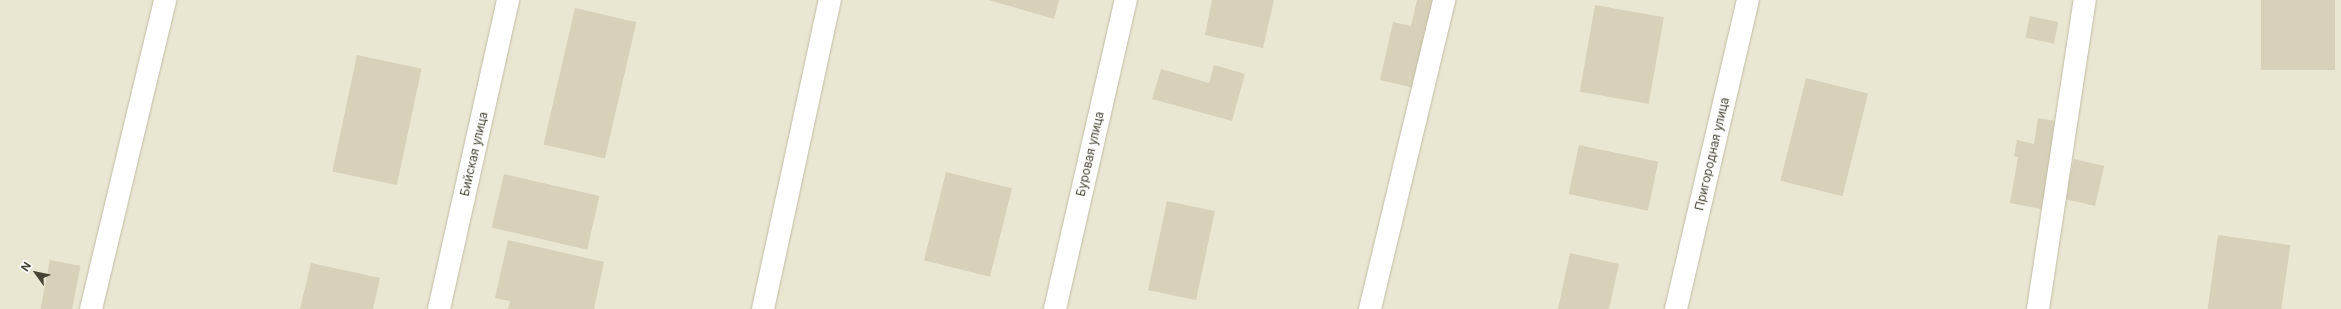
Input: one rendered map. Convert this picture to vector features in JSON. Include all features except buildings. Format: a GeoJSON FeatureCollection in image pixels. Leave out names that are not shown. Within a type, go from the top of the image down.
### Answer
{"type":"FeatureCollection","features":[{"type":"Feature","properties":{"kind":"street"},"geometry":{"type":"LineString","coordinates":[[91,309],[165,0]]}},
{"type":"Feature","properties":{"kind":"street","name":"Бийская улица"},"geometry":{"type":"LineString","coordinates":[[439,309],[508,0]]}},
{"type":"Feature","properties":{"kind":"street"},"geometry":{"type":"LineString","coordinates":[[763,309],[830,0]]}},
{"type":"Feature","properties":{"kind":"street","name":"Буровая улица"},"geometry":{"type":"LineString","coordinates":[[1055,309],[1126,0]]}},
{"type":"Feature","properties":{"kind":"street"},"geometry":{"type":"LineString","coordinates":[[1370,309],[1444,0]]}},
{"type":"Feature","properties":{"kind":"street","name":"Пригородная улица"},"geometry":{"type":"LineString","coordinates":[[1676,309],[1748,0]]}},
{"type":"Feature","properties":{"kind":"street"},"geometry":{"type":"LineString","coordinates":[[2038,309],[2085,0]]}},
{"type":"Feature","properties":{"kind":"shaded area"},"geometry":{"type":"Polygon","coordinates":[[[0,0],[2341,0],[2341,309],[0,309],[0,0]]]}}]}
